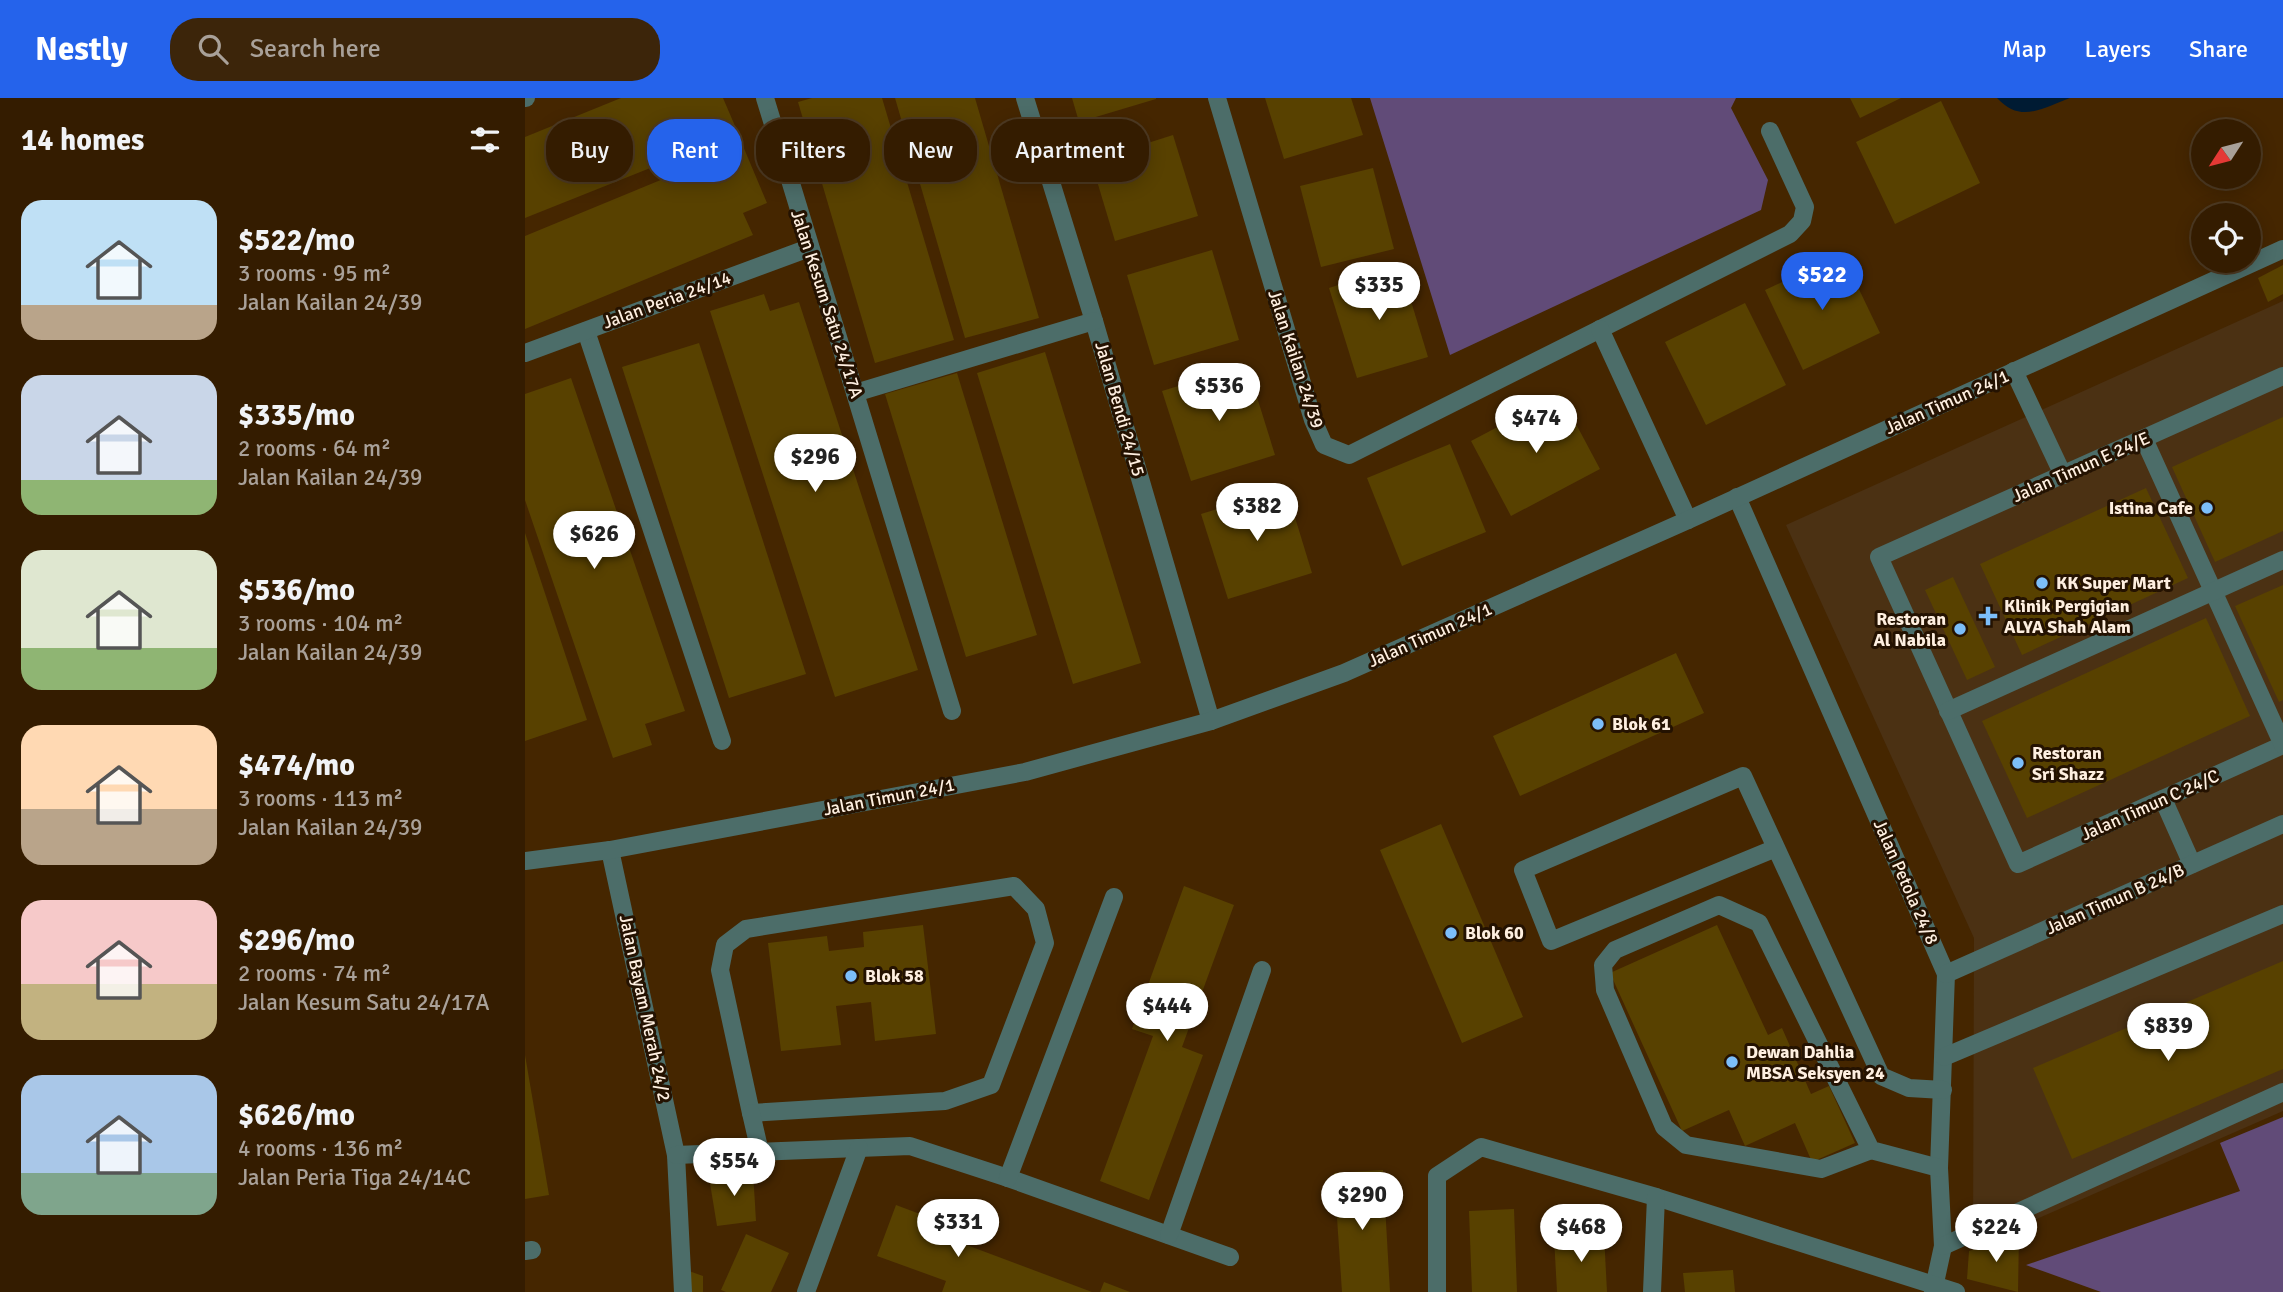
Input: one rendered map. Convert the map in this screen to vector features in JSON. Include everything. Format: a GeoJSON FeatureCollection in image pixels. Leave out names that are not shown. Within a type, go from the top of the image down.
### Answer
{"type":"FeatureCollection","features":[{"type":"Feature","properties":{"kind":"street","name":"Jalan Kesum Satu 24/17A"},"geometry":{"type":"LineString","coordinates":[[765,98],[952,711]]}},
{"type":"Feature","properties":{"kind":"street","name":"Jalan Bendi 24/15"},"geometry":{"type":"LineString","coordinates":[[1025,98],[1212,721]]}},
{"type":"Feature","properties":{"kind":"street","name":"Jalan Kailan 24/39"},"geometry":{"type":"LineString","coordinates":[[1217,98],[1313,420],[1324,444],[1349,455],[1790,234],[1802,221],[1805,206],[1770,131]]}},
{"type":"Feature","properties":{"kind":"street","name":"Jalan Peria 24/14"},"geometry":{"type":"LineString","coordinates":[[525,353],[809,248]]}},
{"type":"Feature","properties":{"kind":"street","name":"Jalan Timun 24/1"},"geometry":{"type":"LineString","coordinates":[[525,861],[610,850],[1025,772],[1212,721],[1344,673],[1688,520],[2283,248]]}},
{"type":"Feature","properties":{"kind":"street"},"geometry":{"type":"LineString","coordinates":[[856,393],[1094,321]]}},
{"type":"Feature","properties":{"kind":"street"},"geometry":{"type":"LineString","coordinates":[[1600,329],[1688,520]]}},
{"type":"Feature","properties":{"kind":"street"},"geometry":{"type":"LineString","coordinates":[[586,331],[722,741]]}},
{"type":"Feature","properties":{"kind":"street"},"geometry":{"type":"LineString","coordinates":[[2014,371],[2063,475]]}},
{"type":"Feature","properties":{"kind":"street","name":"Jalan Timun E 24/E"},"geometry":{"type":"LineString","coordinates":[[1948,710],[1879,558],[2283,376]]}},
{"type":"Feature","properties":{"kind":"street"},"geometry":{"type":"LineString","coordinates":[[2144,439],[2283,745]]}},
{"type":"Feature","properties":{"kind":"street","name":"Jalan Petola 24/8"},"geometry":{"type":"LineString","coordinates":[[1737,497],[1946,974],[1939,1168],[1943,1246],[1934,1288]]}},
{"type":"Feature","properties":{"kind":"street"},"geometry":{"type":"LineString","coordinates":[[1948,710],[2283,560]]}},
{"type":"Feature","properties":{"kind":"street","name":"Jalan Timun C 24/C"},"geometry":{"type":"LineString","coordinates":[[1948,710],[2018,864],[2283,745]]}},
{"type":"Feature","properties":{"kind":"street"},"geometry":{"type":"LineString","coordinates":[[1776,848],[1552,941],[1523,870],[1743,776],[1881,1076],[1909,1088],[1943,1090]]}},
{"type":"Feature","properties":{"kind":"street"},"geometry":{"type":"LineString","coordinates":[[2162,799],[2192,864]]}},
{"type":"Feature","properties":{"kind":"street","name":"Jalan Timun B 24/B"},"geometry":{"type":"LineString","coordinates":[[1946,974],[2283,824]]}},
{"type":"Feature","properties":{"kind":"street","name":"Jalan Bayam Merah 24/2"},"geometry":{"type":"LineString","coordinates":[[610,850],[677,1155],[683,1292]]}},
{"type":"Feature","properties":{"kind":"street"},"geometry":{"type":"LineString","coordinates":[[751,1113],[945,1101],[991,1085],[1045,943],[1036,909],[1014,886],[746,929],[725,945],[720,970],[751,1113],[760,1152]]}},
{"type":"Feature","properties":{"kind":"street"},"geometry":{"type":"LineString","coordinates":[[1008,1178],[1114,897]]}},
{"type":"Feature","properties":{"kind":"street"},"geometry":{"type":"LineString","coordinates":[[1871,1150],[1759,923],[1719,905],[1615,950],[1603,965],[1605,990],[1664,1127],[1686,1145],[1821,1169],[1871,1150],[1939,1168]]}},
{"type":"Feature","properties":{"kind":"street"},"geometry":{"type":"LineString","coordinates":[[1944,1057],[2283,914]]}},
{"type":"Feature","properties":{"kind":"street"},"geometry":{"type":"LineString","coordinates":[[1169,1236],[1262,970]]}},
{"type":"Feature","properties":{"kind":"street"},"geometry":{"type":"LineString","coordinates":[[1943,1246],[2283,1092]]}},
{"type":"Feature","properties":{"kind":"street"},"geometry":{"type":"LineString","coordinates":[[677,1155],[910,1146],[1230,1257]]}},
{"type":"Feature","properties":{"kind":"street"},"geometry":{"type":"LineString","coordinates":[[1437,1292],[1437,1176],[1481,1147],[1656,1196],[1934,1288],[1956,1292]]}},
{"type":"Feature","properties":{"kind":"street"},"geometry":{"type":"LineString","coordinates":[[812,1290],[859,1148]]}},
{"type":"Feature","properties":{"kind":"street"},"geometry":{"type":"LineString","coordinates":[[1652,1292],[1656,1196]]}},
{"type":"Feature","properties":{"kind":"shaded area"},"geometry":{"type":"Polygon","coordinates":[[[1370,98],[1736,98],[1731,108],[1768,180],[1761,210],[1450,355],[1370,98]]]}},
{"type":"Feature","properties":{"kind":"shaded area"},"geometry":{"type":"Polygon","coordinates":[[[2283,301],[2283,1111],[1973,1247],[1974,938],[1786,525],[2283,301]]]}},
{"type":"Feature","properties":{"kind":"shaded area"},"geometry":{"type":"Polygon","coordinates":[[[2283,1117],[2283,1292],[2101,1292],[2026,1265],[2240,1191],[2220,1143],[2283,1117]]]}},
{"type":"Feature","properties":{"kind":"water"},"geometry":{"type":"Polygon","coordinates":[[[1997,98],[2070,98],[2041,109],[2023,112],[2006,106],[1997,98]]]}},
{"type":"Feature","properties":{"kind":"building"},"geometry":{"type":"Polygon","coordinates":[[[621,98],[723,98],[732,119],[647,119],[647,169],[633,175],[633,119],[569,119],[621,98]]]}},
{"type":"Feature","properties":{"kind":"building"},"geometry":{"type":"Polygon","coordinates":[[[812,98],[882,98],[888,119],[884,119],[884,182],[907,182],[954,340],[875,363],[822,182],[870,182],[870,119],[803,119],[798,102],[812,98]]]}},
{"type":"Feature","properties":{"kind":"building"},"geometry":{"type":"Polygon","coordinates":[[[895,98],[975,98],[991,153],[991,182],[999,182],[1039,318],[965,338],[920,182],[977,182],[977,119],[901,119],[895,98]]]}},
{"type":"Feature","properties":{"kind":"building"},"geometry":{"type":"Polygon","coordinates":[[[1072,98],[1156,98],[1089,119],[1078,119],[1072,98]]]}},
{"type":"Feature","properties":{"kind":"building"},"geometry":{"type":"Polygon","coordinates":[[[1265,98],[1351,98],[1363,135],[1284,159],[1265,98]]]}},
{"type":"Feature","properties":{"kind":"building"},"geometry":{"type":"Polygon","coordinates":[[[1850,98],[1901,98],[1860,118],[1850,98]]]}},
{"type":"Feature","properties":{"kind":"building"},"geometry":{"type":"Polygon","coordinates":[[[1941,101],[1980,183],[1895,224],[1856,142],[1941,101]]]}},
{"type":"Feature","properties":{"kind":"building"},"geometry":{"type":"Polygon","coordinates":[[[546,128],[546,182],[615,182],[525,218],[525,137],[546,128]]]}},
{"type":"Feature","properties":{"kind":"building"},"geometry":{"type":"Polygon","coordinates":[[[1173,135],[1198,216],[1115,241],[1097,182],[1149,182],[1149,143],[1173,135]]]}},
{"type":"Feature","properties":{"kind":"building"},"geometry":{"type":"Polygon","coordinates":[[[742,146],[767,203],[743,213],[753,235],[525,329],[525,236],[656,182],[742,182],[742,146]]]}},
{"type":"Feature","properties":{"kind":"building"},"geometry":{"type":"Polygon","coordinates":[[[1373,168],[1394,249],[1321,267],[1300,186],[1373,168]]]}},
{"type":"Feature","properties":{"kind":"building"},"geometry":{"type":"Polygon","coordinates":[[[1212,250],[1239,340],[1154,365],[1127,275],[1212,250]]]}},
{"type":"Feature","properties":{"kind":"building"},"geometry":{"type":"Polygon","coordinates":[[[1842,254],[1880,333],[1803,370],[1765,290],[1842,254]]]}},
{"type":"Feature","properties":{"kind":"building"},"geometry":{"type":"Polygon","coordinates":[[[1400,265],[1428,357],[1357,378],[1329,288],[1400,265]]]}},
{"type":"Feature","properties":{"kind":"building"},"geometry":{"type":"Polygon","coordinates":[[[2283,265],[2283,294],[2268,302],[2258,278],[2283,265]]]}},
{"type":"Feature","properties":{"kind":"building"},"geometry":{"type":"Polygon","coordinates":[[[764,294],[770,311],[799,302],[918,670],[835,697],[710,311],[764,294]]]}},
{"type":"Feature","properties":{"kind":"building"},"geometry":{"type":"Polygon","coordinates":[[[1745,303],[1786,385],[1706,425],[1665,342],[1745,303]]]}},
{"type":"Feature","properties":{"kind":"building"},"geometry":{"type":"Polygon","coordinates":[[[699,343],[806,674],[729,698],[622,367],[699,343]]]}},
{"type":"Feature","properties":{"kind":"building"},"geometry":{"type":"Polygon","coordinates":[[[1045,352],[1141,663],[1073,684],[977,373],[1045,352]]]}},
{"type":"Feature","properties":{"kind":"building"},"geometry":{"type":"Polygon","coordinates":[[[1247,365],[1275,455],[1191,481],[1162,391],[1247,365]]]}},
{"type":"Feature","properties":{"kind":"building"},"geometry":{"type":"Polygon","coordinates":[[[957,373],[1037,635],[966,657],[885,394],[957,373]]]}},
{"type":"Feature","properties":{"kind":"building"},"geometry":{"type":"Polygon","coordinates":[[[571,378],[685,711],[645,724],[652,745],[613,758],[525,500],[525,394],[571,378]]]}},
{"type":"Feature","properties":{"kind":"building"},"geometry":{"type":"Polygon","coordinates":[[[1560,394],[1600,469],[1511,516],[1471,441],[1560,394]]]}},
{"type":"Feature","properties":{"kind":"building"},"geometry":{"type":"Polygon","coordinates":[[[2283,417],[2283,531],[2215,562],[2172,467],[2283,417]]]}},
{"type":"Feature","properties":{"kind":"building"},"geometry":{"type":"Polygon","coordinates":[[[1450,444],[1486,532],[1402,566],[1367,478],[1450,444]]]}},
{"type":"Feature","properties":{"kind":"building"},"geometry":{"type":"Polygon","coordinates":[[[1286,488],[1312,573],[1228,599],[1201,514],[1286,488]]]}},
{"type":"Feature","properties":{"kind":"building"},"geometry":{"type":"Polygon","coordinates":[[[2146,488],[2188,578],[2022,655],[1980,564],[2146,488]]]}},
{"type":"Feature","properties":{"kind":"building"},"geometry":{"type":"Polygon","coordinates":[[[525,533],[587,720],[525,741],[525,533]]]}},
{"type":"Feature","properties":{"kind":"building","name":"Restoran Al Nabila"},"geometry":{"type":"Polygon","coordinates":[[[1953,577],[1995,667],[1967,680],[1925,590],[1953,577]]]}},
{"type":"Feature","properties":{"kind":"building"},"geometry":{"type":"Polygon","coordinates":[[[2283,585],[2283,700],[2279,702],[2235,606],[2283,585]]]}},
{"type":"Feature","properties":{"kind":"building"},"geometry":{"type":"Polygon","coordinates":[[[2206,618],[2250,716],[2027,818],[1982,721],[2206,618]]]}},
{"type":"Feature","properties":{"kind":"building","name":"Blok 61"},"geometry":{"type":"Polygon","coordinates":[[[1676,653],[1704,713],[1520,796],[1493,736],[1676,653]]]}},
{"type":"Feature","properties":{"kind":"building","name":"Blok 60"},"geometry":{"type":"Polygon","coordinates":[[[1441,824],[1523,1017],[1462,1043],[1380,850],[1441,824]]]}},
{"type":"Feature","properties":{"kind":"building"},"geometry":{"type":"Polygon","coordinates":[[[1184,886],[1234,905],[1182,1047],[1203,1055],[1149,1200],[1100,1181],[1153,1036],[1132,1029],[1184,886]]]}},
{"type":"Feature","properties":{"kind":"building","name":"Blok 58"},"geometry":{"type":"Polygon","coordinates":[[[923,925],[936,1034],[875,1041],[871,1002],[836,1006],[841,1045],[781,1051],[768,943],[827,936],[829,951],[864,947],[863,932],[923,925]]]}},
{"type":"Feature","properties":{"kind":"building"},"geometry":{"type":"Polygon","coordinates":[[[1717,925],[1768,1035],[1782,1028],[1811,1094],[1829,1086],[1855,1143],[1812,1162],[1795,1123],[1745,1146],[1729,1110],[1682,1131],[1610,973],[1717,925]]]}},
{"type":"Feature","properties":{"kind":"building"},"geometry":{"type":"Polygon","coordinates":[[[2283,961],[2283,1069],[2072,1159],[2033,1068],[2283,961]]]}},
{"type":"Feature","properties":{"kind":"building"},"geometry":{"type":"Polygon","coordinates":[[[525,1055],[549,1195],[525,1199],[525,1055]]]}},
{"type":"Feature","properties":{"kind":"building"},"geometry":{"type":"Polygon","coordinates":[[[1383,1170],[1390,1292],[1342,1292],[1334,1173],[1383,1170]]]}},
{"type":"Feature","properties":{"kind":"building"},"geometry":{"type":"Polygon","coordinates":[[[753,1171],[756,1221],[717,1226],[709,1177],[753,1171]]]}},
{"type":"Feature","properties":{"kind":"building"},"geometry":{"type":"Polygon","coordinates":[[[896,1205],[968,1232],[964,1244],[1092,1292],[942,1292],[946,1281],[877,1256],[896,1205]]]}},
{"type":"Feature","properties":{"kind":"building"},"geometry":{"type":"Polygon","coordinates":[[[1514,1209],[1517,1292],[1472,1292],[1469,1211],[1514,1209]]]}},
{"type":"Feature","properties":{"kind":"building"},"geometry":{"type":"Polygon","coordinates":[[[746,1234],[789,1253],[771,1292],[721,1290],[746,1234]]]}},
{"type":"Feature","properties":{"kind":"building"},"geometry":{"type":"Polygon","coordinates":[[[1604,1234],[1607,1292],[1557,1292],[1554,1237],[1604,1234]]]}},
{"type":"Feature","properties":{"kind":"building"},"geometry":{"type":"Polygon","coordinates":[[[2019,1235],[2018,1292],[1967,1279],[1969,1251],[2019,1235]]]}},
{"type":"Feature","properties":{"kind":"building"},"geometry":{"type":"Polygon","coordinates":[[[1733,1270],[1735,1292],[1685,1292],[1683,1273],[1733,1270]]]}},
{"type":"Feature","properties":{"kind":"building"},"geometry":{"type":"Polygon","coordinates":[[[689,1271],[703,1276],[703,1292],[689,1292],[689,1271]]]}},
{"type":"Feature","properties":{"kind":"building"},"geometry":{"type":"Polygon","coordinates":[[[1104,1282],[1130,1292],[1100,1292],[1104,1282]]]}},
{"type":"Feature","properties":{"kind":"place","name":"Istina Cafe"},"geometry":{"type":"Point","coordinates":[2207,508]}},
{"type":"Feature","properties":{"kind":"place","name":"KK Super Mart"},"geometry":{"type":"Point","coordinates":[2042,583]}},
{"type":"Feature","properties":{"kind":"place","name":"Klinik Pergigian ALYA Shah Alam"},"geometry":{"type":"Point","coordinates":[1988,616]}},
{"type":"Feature","properties":{"kind":"place","name":"Restoran Al Nabila"},"geometry":{"type":"Point","coordinates":[1960,629]}},
{"type":"Feature","properties":{"kind":"place","name":"Blok 61"},"geometry":{"type":"Point","coordinates":[1598,724]}},
{"type":"Feature","properties":{"kind":"place","name":"Restoran Sri Shazz"},"geometry":{"type":"Point","coordinates":[2018,763]}},
{"type":"Feature","properties":{"kind":"place","name":"Blok 60"},"geometry":{"type":"Point","coordinates":[1451,933]}},
{"type":"Feature","properties":{"kind":"place","name":"Blok 58"},"geometry":{"type":"Point","coordinates":[851,976]}},
{"type":"Feature","properties":{"kind":"place","name":"Dewan Dahlia MBSA Seksyen 24"},"geometry":{"type":"Point","coordinates":[1732,1062]}}]}
